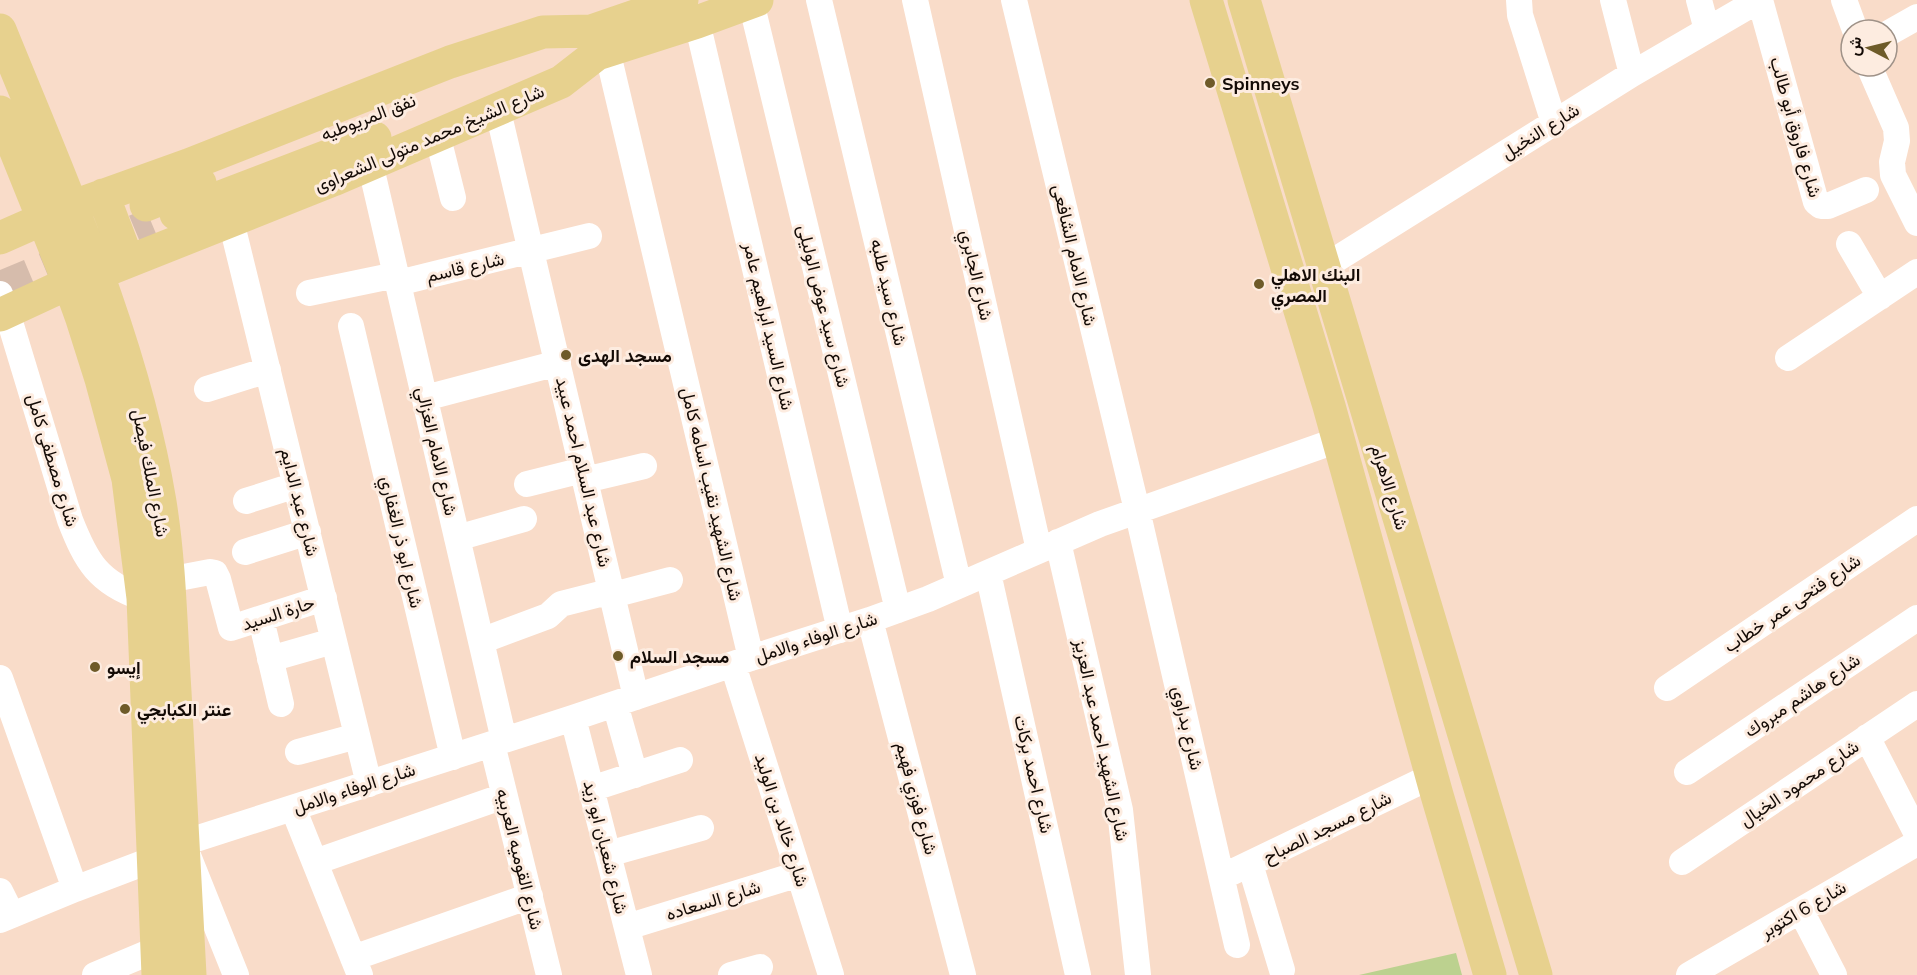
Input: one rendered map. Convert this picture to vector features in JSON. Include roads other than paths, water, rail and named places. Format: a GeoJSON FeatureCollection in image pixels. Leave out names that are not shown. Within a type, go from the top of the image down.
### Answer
{"type":"FeatureCollection","features":[{"type":"Feature","properties":{"kind":"main road","name":"شارع الاهرام"},"geometry":{"type":"LineString","coordinates":[[1206,0],[1338,440],[1434,785],[1490,975]]}},
{"type":"Feature","properties":{"kind":"main road","name":"شارع الاهرام"},"geometry":{"type":"LineString","coordinates":[[1244,0],[1536,975]]}},
{"type":"Feature","properties":{"kind":"main road","name":"شارع الشيخ محمد متولى الشعراوى"},"geometry":{"type":"LineString","coordinates":[[2,307],[83,279],[231,221],[561,82],[598,45],[690,11],[754,1]]}},
{"type":"Feature","properties":{"kind":"main road","name":"شارع الملك فيصل"},"geometry":{"type":"LineString","coordinates":[[0,30],[57,213],[83,279],[101,380],[122,453],[132,506],[155,589],[183,843],[190,975]]}},
{"type":"Feature","properties":{"kind":"main road","name":"شارع الشيخ محمد متولى الشعراوى"},"geometry":{"type":"LineString","coordinates":[[0,238],[103,195],[256,139],[382,87],[450,62],[543,32],[598,45]]}},
{"type":"Feature","properties":{"kind":"main road","name":"نفق المريوطيه"},"geometry":{"type":"LineString","coordinates":[[149,214],[598,45]]}},
{"type":"Feature","properties":{"kind":"main road","name":"شارع الملك فيصل"},"geometry":{"type":"LineString","coordinates":[[0,112],[57,213]]}},
{"type":"Feature","properties":{"kind":"main road"},"geometry":{"type":"LineString","coordinates":[[103,195],[128,261]]}},
{"type":"Feature","properties":{"kind":"main road","name":"شارع الملك فيصل"},"geometry":{"type":"LineString","coordinates":[[155,589],[154,860],[158,962]]}},
{"type":"Feature","properties":{"kind":"main road"},"geometry":{"type":"LineString","coordinates":[[1434,785],[1448,799],[1460,799],[1471,794],[1479,785]]}},
{"type":"Feature","properties":{"kind":"main road"},"geometry":{"type":"LineString","coordinates":[[1460,871],[1464,861],[1471,854],[1481,850],[1500,857]]}},
{"type":"Feature","properties":{"kind":"street","name":"شارع سيد طلبه"},"geometry":{"type":"LineString","coordinates":[[819,0],[959,585]]}},
{"type":"Feature","properties":{"kind":"street","name":"شارع الجابري"},"geometry":{"type":"LineString","coordinates":[[915,0],[1049,546]]}},
{"type":"Feature","properties":{"kind":"street","name":"شارع الامام الشافعى"},"geometry":{"type":"LineString","coordinates":[[1014,0],[1137,510]]}},
{"type":"Feature","properties":{"kind":"street"},"geometry":{"type":"LineString","coordinates":[[1519,0],[1520,15],[1554,123]]}},
{"type":"Feature","properties":{"kind":"street"},"geometry":{"type":"LineString","coordinates":[[1613,0],[1632,74]]}},
{"type":"Feature","properties":{"kind":"street"},"geometry":{"type":"LineString","coordinates":[[1699,0],[1707,30]]}},
{"type":"Feature","properties":{"kind":"street","name":"شارع النخيل"},"geometry":{"type":"LineString","coordinates":[[1324,267],[1632,74],[1760,0]]}},
{"type":"Feature","properties":{"kind":"street","name":"شارع فاروق أبو طالب"},"geometry":{"type":"LineString","coordinates":[[1760,0],[1816,202],[1821,206],[1828,206],[1866,190]]}},
{"type":"Feature","properties":{"kind":"street"},"geometry":{"type":"LineString","coordinates":[[1844,0],[1851,18]]}},
{"type":"Feature","properties":{"kind":"street","name":"شارع سيد عوض الوليلى"},"geometry":{"type":"LineString","coordinates":[[754,1],[898,610]]}},
{"type":"Feature","properties":{"kind":"street","name":"شارع السيد ابراهيم عامر"},"geometry":{"type":"LineString","coordinates":[[690,11],[840,630]]}},
{"type":"Feature","properties":{"kind":"street"},"geometry":{"type":"LineString","coordinates":[[1899,27],[1917,17]]}},
{"type":"Feature","properties":{"kind":"street","name":"شارع الشهيد نقيب اسامه كامل"},"geometry":{"type":"LineString","coordinates":[[598,45],[742,662]]}},
{"type":"Feature","properties":{"kind":"street"},"geometry":{"type":"LineString","coordinates":[[1874,78],[1894,122],[1907,138],[1892,162],[1893,175],[1917,223]]}},
{"type":"Feature","properties":{"kind":"street","name":"شارع عبد السلام احمد عبيد"},"geometry":{"type":"LineString","coordinates":[[497,108],[612,593],[635,775]]}},
{"type":"Feature","properties":{"kind":"street"},"geometry":{"type":"LineString","coordinates":[[437,134],[453,198]]}},
{"type":"Feature","properties":{"kind":"street","name":"شارع الامام الغزالي"},"geometry":{"type":"LineString","coordinates":[[370,163],[481,641],[498,742]]}},
{"type":"Feature","properties":{"kind":"street","name":"شارع عبد الدايم"},"geometry":{"type":"LineString","coordinates":[[231,221],[369,784]]}},
{"type":"Feature","properties":{"kind":"street","name":"شارع قاسم"},"geometry":{"type":"LineString","coordinates":[[309,292],[397,279],[531,251],[589,236]]}},
{"type":"Feature","properties":{"kind":"street"},"geometry":{"type":"LineString","coordinates":[[1849,244],[1880,297]]}},
{"type":"Feature","properties":{"kind":"street"},"geometry":{"type":"LineString","coordinates":[[1788,357],[1917,272]]}},
{"type":"Feature","properties":{"kind":"street","name":"شارع مصطفى كامل"},"geometry":{"type":"LineString","coordinates":[[2,307],[80,545],[92,565],[108,581],[155,589]]}},
{"type":"Feature","properties":{"kind":"street","name":"شارع ابو ذر الغفاري"},"geometry":{"type":"LineString","coordinates":[[351,326],[453,757]]}},
{"type":"Feature","properties":{"kind":"street"},"geometry":{"type":"LineString","coordinates":[[425,398],[558,363]]}},
{"type":"Feature","properties":{"kind":"street"},"geometry":{"type":"LineString","coordinates":[[207,389],[268,370]]}},
{"type":"Feature","properties":{"kind":"street","name":"شارع الوفاء والامل"},"geometry":{"type":"LineString","coordinates":[[183,843],[870,620],[1137,510],[1338,440]]}},
{"type":"Feature","properties":{"kind":"street"},"geometry":{"type":"LineString","coordinates":[[527,484],[644,466]]}},
{"type":"Feature","properties":{"kind":"street"},"geometry":{"type":"LineString","coordinates":[[246,501],[296,484]]}},
{"type":"Feature","properties":{"kind":"street","name":"شارع بدراوي"},"geometry":{"type":"LineString","coordinates":[[1137,510],[1238,945]]}},
{"type":"Feature","properties":{"kind":"street"},"geometry":{"type":"LineString","coordinates":[[457,538],[524,519]]}},
{"type":"Feature","properties":{"kind":"street","name":"شارع فتحى عمر خطاب"},"geometry":{"type":"LineString","coordinates":[[1667,688],[1917,519]]}},
{"type":"Feature","properties":{"kind":"street"},"geometry":{"type":"LineString","coordinates":[[245,552],[308,532]]}},
{"type":"Feature","properties":{"kind":"street","name":"شارع الشهيد احمد عبد العزيز"},"geometry":{"type":"LineString","coordinates":[[1049,546],[1120,810],[1138,975]]}},
{"type":"Feature","properties":{"kind":"street","name":"حارة السيد"},"geometry":{"type":"LineString","coordinates":[[155,589],[210,572],[215,573],[231,628],[324,598]]}},
{"type":"Feature","properties":{"kind":"street","name":"شارع احمد بركات"},"geometry":{"type":"LineString","coordinates":[[988,573],[1078,975]]}},
{"type":"Feature","properties":{"kind":"street"},"geometry":{"type":"LineString","coordinates":[[481,641],[548,616],[561,604],[670,580]]}},
{"type":"Feature","properties":{"kind":"street","name":"شارع هاشم مبروك"},"geometry":{"type":"LineString","coordinates":[[1687,772],[1917,618]]}},
{"type":"Feature","properties":{"kind":"street"},"geometry":{"type":"LineString","coordinates":[[261,619],[281,704]]}},
{"type":"Feature","properties":{"kind":"street","name":"شارع فوزي فهيم"},"geometry":{"type":"LineString","coordinates":[[870,620],[963,975]]}},
{"type":"Feature","properties":{"kind":"street"},"geometry":{"type":"LineString","coordinates":[[270,659],[333,641]]}},
{"type":"Feature","properties":{"kind":"street","name":"شارع خالد بن الوليد"},"geometry":{"type":"LineString","coordinates":[[742,662],[799,874],[831,975]]}},
{"type":"Feature","properties":{"kind":"street"},"geometry":{"type":"LineString","coordinates":[[0,678],[75,889]]}},
{"type":"Feature","properties":{"kind":"street","name":"شارع محمود الخيال"},"geometry":{"type":"LineString","coordinates":[[1682,861],[1917,704]]}},
{"type":"Feature","properties":{"kind":"street","name":"شارع شعبان ابو زيد"},"geometry":{"type":"LineString","coordinates":[[573,718],[639,975]]}},
{"type":"Feature","properties":{"kind":"street"},"geometry":{"type":"LineString","coordinates":[[298,752],[357,736]]}},
{"type":"Feature","properties":{"kind":"street"},"geometry":{"type":"LineString","coordinates":[[1867,737],[1917,834]]}},
{"type":"Feature","properties":{"kind":"street","name":"شارع القوميه العربيه"},"geometry":{"type":"LineString","coordinates":[[498,742],[504,796],[549,975]]}},
{"type":"Feature","properties":{"kind":"street"},"geometry":{"type":"LineString","coordinates":[[591,789],[680,760]]}},
{"type":"Feature","properties":{"kind":"street","name":"شارع مسجد الصباح"},"geometry":{"type":"LineString","coordinates":[[1222,877],[1434,785]]}},
{"type":"Feature","properties":{"kind":"street"},"geometry":{"type":"LineString","coordinates":[[315,862],[504,796]]}},
{"type":"Feature","properties":{"kind":"street"},"geometry":{"type":"LineString","coordinates":[[293,808],[357,967],[530,896]]}},
{"type":"Feature","properties":{"kind":"street"},"geometry":{"type":"LineString","coordinates":[[608,854],[700,828]]}},
{"type":"Feature","properties":{"kind":"street"},"geometry":{"type":"LineString","coordinates":[[183,843],[236,975]]}},
{"type":"Feature","properties":{"kind":"street","name":"شارع 6 اكتوبر"},"geometry":{"type":"LineString","coordinates":[[1689,975],[1917,843]]}},
{"type":"Feature","properties":{"kind":"street"},"geometry":{"type":"LineString","coordinates":[[0,891],[6,917],[154,860]]}},
{"type":"Feature","properties":{"kind":"street"},"geometry":{"type":"LineString","coordinates":[[1250,864],[1282,970]]}},
{"type":"Feature","properties":{"kind":"street","name":"شارع السعاده"},"geometry":{"type":"LineString","coordinates":[[627,927],[799,874]]}},
{"type":"Feature","properties":{"kind":"street"},"geometry":{"type":"LineString","coordinates":[[1801,911],[1834,975]]}},
{"type":"Feature","properties":{"kind":"street"},"geometry":{"type":"LineString","coordinates":[[96,975],[158,962]]}},
{"type":"Feature","properties":{"kind":"street"},"geometry":{"type":"LineString","coordinates":[[731,975],[759,967]]}},
{"type":"Feature","properties":{"kind":"tunnel"},"geometry":{"type":"LineString","coordinates":[[0,288],[152,224]]}},
{"type":"Feature","properties":{"kind":"place","name":"Spinneys"},"geometry":{"type":"Point","coordinates":[1210,83]}},
{"type":"Feature","properties":{"kind":"place","name":"البنك الاهلي المصري"},"geometry":{"type":"Point","coordinates":[1259,284]}},
{"type":"Feature","properties":{"kind":"place","name":"مسجد الهدى"},"geometry":{"type":"Point","coordinates":[566,355]}},
{"type":"Feature","properties":{"kind":"place","name":"مسجد السلام"},"geometry":{"type":"Point","coordinates":[618,656]}},
{"type":"Feature","properties":{"kind":"place","name":"إيسو"},"geometry":{"type":"Point","coordinates":[95,667]}},
{"type":"Feature","properties":{"kind":"place","name":"عنتر الكبابجي"},"geometry":{"type":"Point","coordinates":[125,709]}}]}
